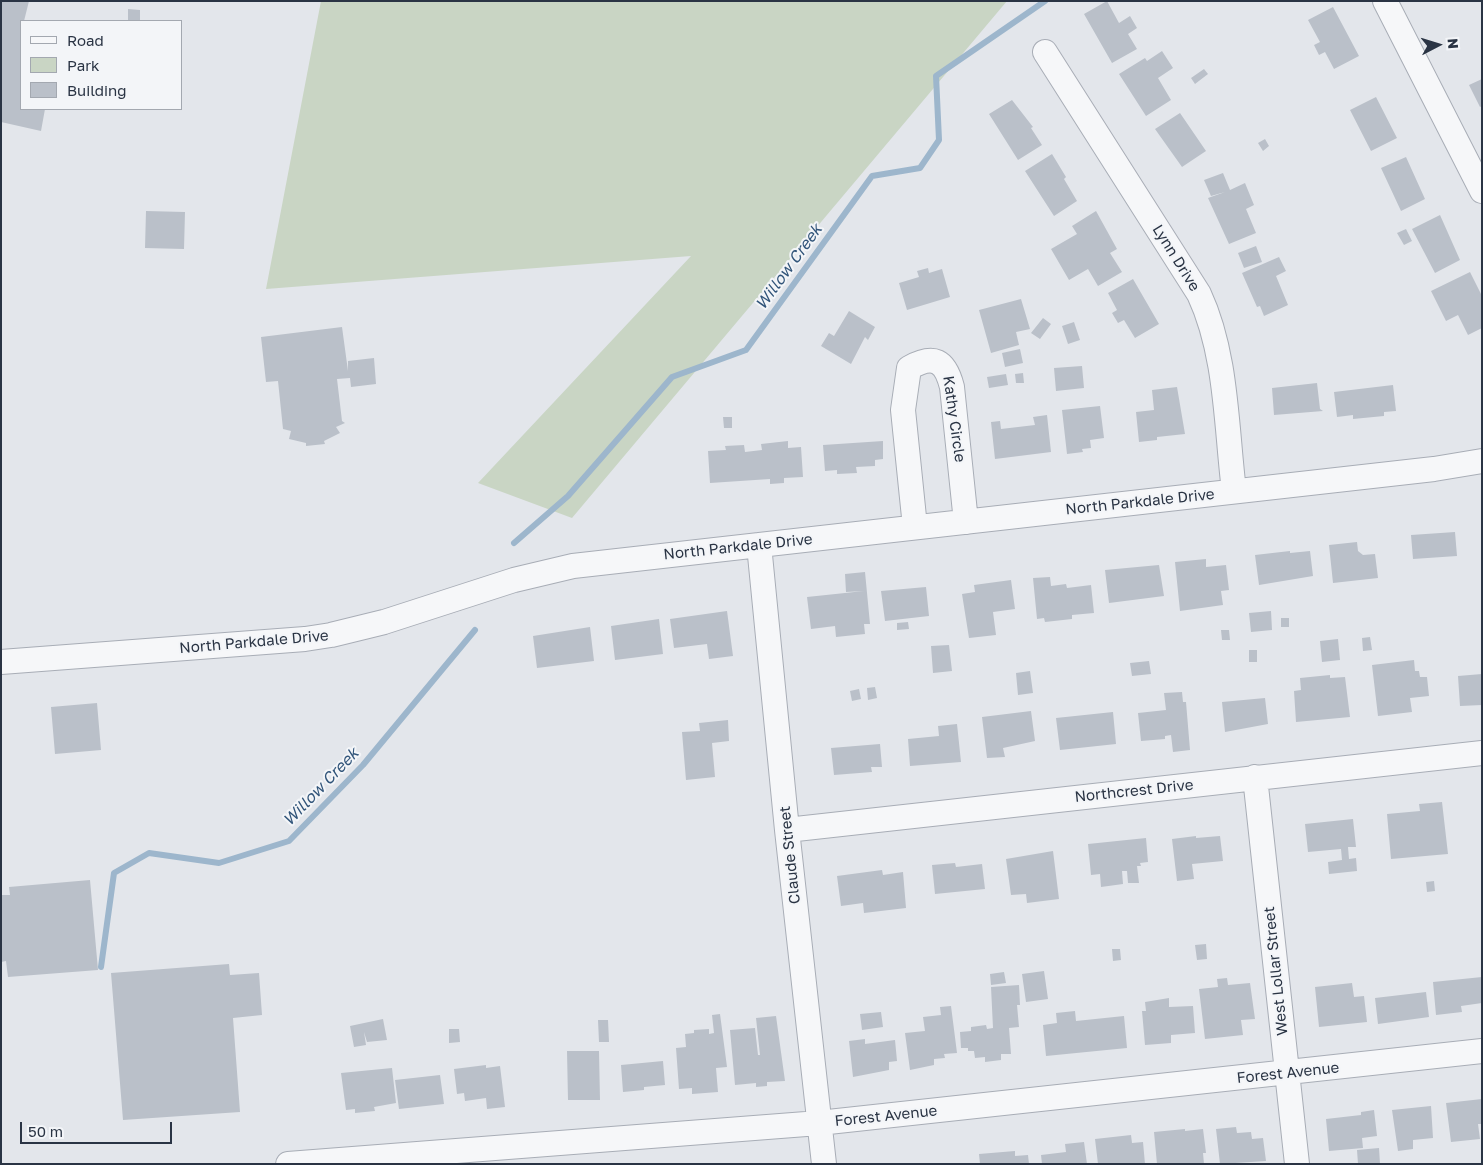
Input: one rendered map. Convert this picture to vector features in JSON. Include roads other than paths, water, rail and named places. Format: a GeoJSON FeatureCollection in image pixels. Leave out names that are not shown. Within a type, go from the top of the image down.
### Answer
{"type":"FeatureCollection","features":[{"type":"Feature","properties":{"kind":"street"},"geometry":{"type":"LineString","coordinates":[[1385,1],[1480,184]]}},
{"type":"Feature","properties":{"kind":"street","name":"Lynn Drive"},"geometry":{"type":"LineString","coordinates":[[1045,52],[1199,294],[1206,310],[1212,325],[1220,366],[1234,491]]}},
{"type":"Feature","properties":{"kind":"street","name":"Kathy Circle"},"geometry":{"type":"LineString","coordinates":[[915,527],[903,410],[909,368],[921,361],[933,360],[940,363],[947,369],[950,378],[966,522]]}},
{"type":"Feature","properties":{"kind":"street","name":"North Parkdale Drive"},"geometry":{"type":"LineString","coordinates":[[1,662],[305,639],[331,635],[384,622],[514,580],[573,566],[1434,469],[1482,461]]}},
{"type":"Feature","properties":{"kind":"street","name":"Claude Street"},"geometry":{"type":"LineString","coordinates":[[759,545],[787,830],[824,1164]]}},
{"type":"Feature","properties":{"kind":"street","name":"Northcrest Drive"},"geometry":{"type":"LineString","coordinates":[[787,830],[1482,753]]}},
{"type":"Feature","properties":{"kind":"street","name":"West Lollar Street"},"geometry":{"type":"LineString","coordinates":[[1255,777],[1297,1164]]}},
{"type":"Feature","properties":{"kind":"street","name":"Forest Avenue"},"geometry":{"type":"LineString","coordinates":[[288,1164],[819,1123],[1482,1051]]}},
{"type":"Feature","properties":{"kind":"waterway","name":"Willow Creek"},"geometry":{"type":"LineString","coordinates":[[514,543],[568,496],[672,377],[746,350],[872,176],[920,168],[939,140],[936,76],[1045,1]]}},
{"type":"Feature","properties":{"kind":"waterway","name":"Willow Creek"},"geometry":{"type":"LineString","coordinates":[[101,967],[114,873],[149,853],[219,863],[289,841],[363,765],[475,630]]}}]}
